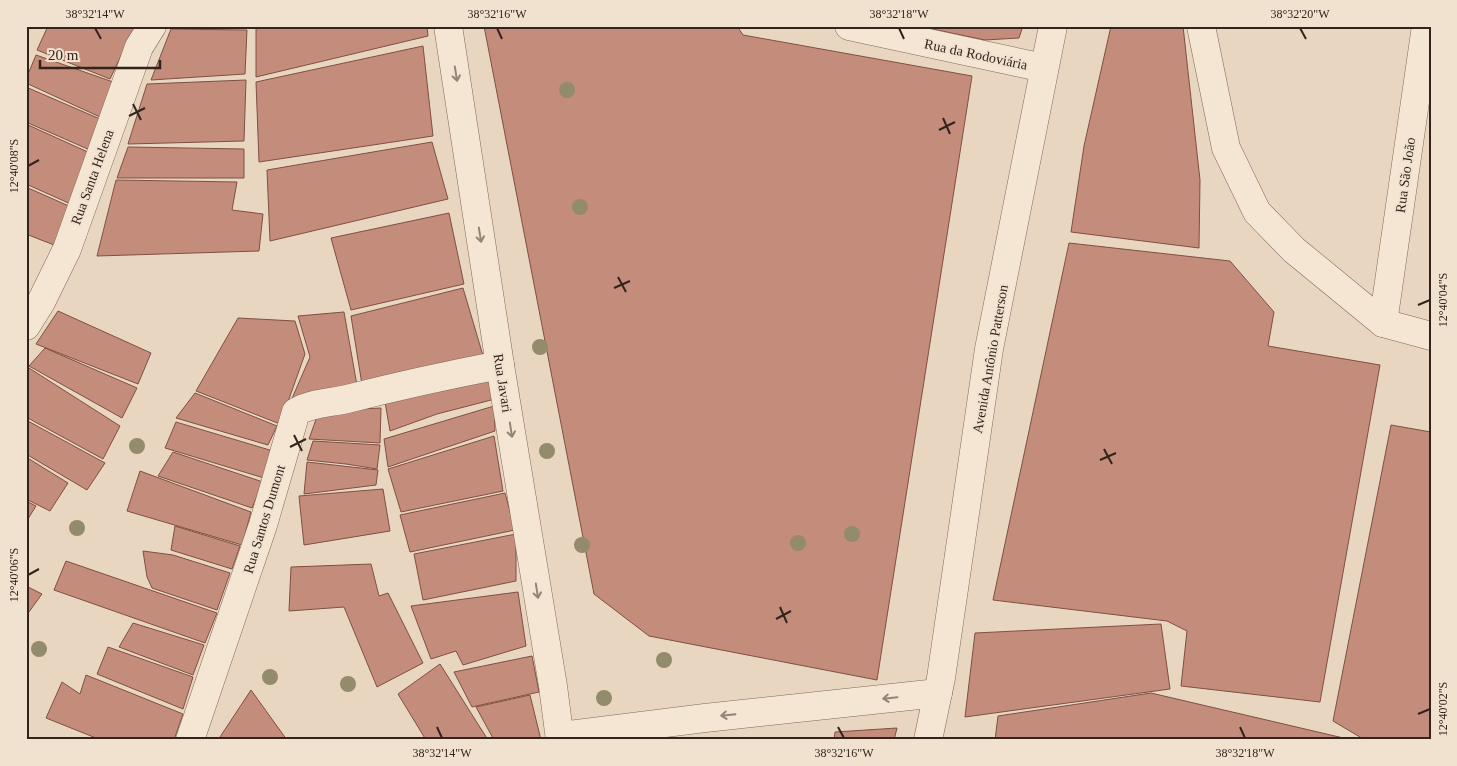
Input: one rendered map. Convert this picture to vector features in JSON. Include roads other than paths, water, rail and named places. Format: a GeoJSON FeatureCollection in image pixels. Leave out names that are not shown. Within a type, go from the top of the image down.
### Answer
{"type":"FeatureCollection","features":[{"type":"Feature","properties":{"kind":"street","name":"Rua Santa Helena"},"geometry":{"type":"LineString","coordinates":[[26,326],[41,302],[66,249],[139,47],[152,26]]}},
{"type":"Feature","properties":{"kind":"street","name":"Rua Javari"},"geometry":{"type":"LineString","coordinates":[[448,26],[560,738]]}},
{"type":"Feature","properties":{"kind":"street","name":"Rua da Rodoviária"},"geometry":{"type":"LineString","coordinates":[[849,26],[1044,68]]}},
{"type":"Feature","properties":{"kind":"street","name":"Avenida Antônio Patterson"},"geometry":{"type":"LineString","coordinates":[[928,740],[938,693],[989,349],[1053,26]]}},
{"type":"Feature","properties":{"kind":"street"},"geometry":{"type":"LineString","coordinates":[[1201,26],[1226,148],[1257,212],[1294,250],[1383,323],[1431,336]]}},
{"type":"Feature","properties":{"kind":"street","name":"Rua São João"},"geometry":{"type":"LineString","coordinates":[[1383,323],[1426,26]]}},
{"type":"Feature","properties":{"kind":"street","name":"Rua Santos Dumont"},"geometry":{"type":"LineString","coordinates":[[190,740],[264,525],[296,412],[305,406],[328,403],[500,365]]}},
{"type":"Feature","properties":{"kind":"street","name":"Avenida Antônio Patterson"},"geometry":{"type":"LineString","coordinates":[[938,693],[945,740]]}},
{"type":"Feature","properties":{"kind":"street"},"geometry":{"type":"LineString","coordinates":[[560,738],[705,718],[938,693]]}}]}
